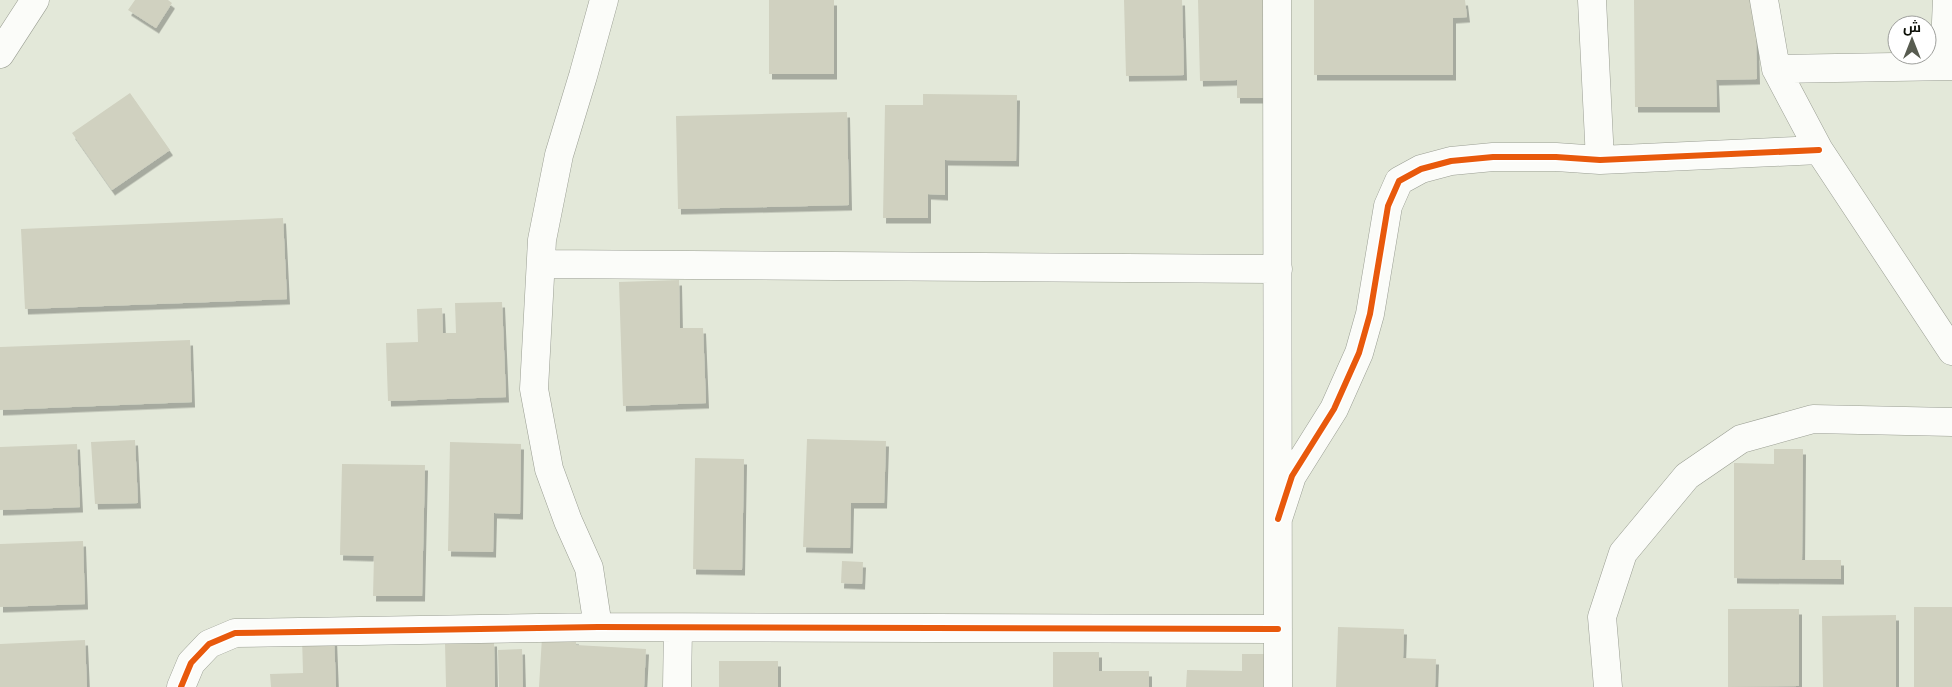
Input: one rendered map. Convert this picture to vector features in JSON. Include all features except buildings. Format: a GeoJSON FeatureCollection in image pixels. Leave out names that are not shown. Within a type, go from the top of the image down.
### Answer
{"type":"FeatureCollection","features":[{"type":"Feature","properties":{"kind":"street"},"geometry":{"type":"LineString","coordinates":[[0,54],[35,0]]}},
{"type":"Feature","properties":{"kind":"street"},"geometry":{"type":"LineString","coordinates":[[598,627],[589,568],[568,521],[549,469],[534,389],[542,240],[559,155],[584,76],[604,0]]}},
{"type":"Feature","properties":{"kind":"street"},"geometry":{"type":"LineString","coordinates":[[1277,0],[1278,687]]}},
{"type":"Feature","properties":{"kind":"street"},"geometry":{"type":"LineString","coordinates":[[1592,0],[1600,160]]}},
{"type":"Feature","properties":{"kind":"street"},"geometry":{"type":"LineString","coordinates":[[1764,0],[1776,69],[1819,150],[1952,351]]}},
{"type":"Feature","properties":{"kind":"street"},"geometry":{"type":"LineString","coordinates":[[1776,69],[1948,66],[1947,0]]}},
{"type":"Feature","properties":{"kind":"street"},"geometry":{"type":"LineString","coordinates":[[1278,519],[1292,476],[1334,409],[1359,354],[1370,314],[1388,206],[1399,181],[1421,169],[1451,161],[1493,157],[1556,157],[1600,160],[1819,150]]}},
{"type":"Feature","properties":{"kind":"street"},"geometry":{"type":"LineString","coordinates":[[541,264],[1278,269]]}},
{"type":"Feature","properties":{"kind":"street"},"geometry":{"type":"LineString","coordinates":[[1608,687],[1602,617],[1623,553],[1687,476],[1741,439],[1813,419],[1952,422]]}},
{"type":"Feature","properties":{"kind":"street"},"geometry":{"type":"LineString","coordinates":[[181,687],[191,663],[209,644],[234,633],[598,627],[1278,629]]}},
{"type":"Feature","properties":{"kind":"street"},"geometry":{"type":"LineString","coordinates":[[677,687],[678,628]]}},
{"type":"Feature","properties":{"kind":"cycle path"},"geometry":{"type":"LineString","coordinates":[[1278,519],[1292,476],[1334,409],[1359,353],[1370,314],[1388,206],[1399,181],[1421,169],[1451,161],[1493,157],[1556,157],[1600,160],[1819,150]]}},
{"type":"Feature","properties":{"kind":"cycle path"},"geometry":{"type":"LineString","coordinates":[[181,687],[191,663],[209,644],[235,633],[598,627],[1278,629]]}}]}
